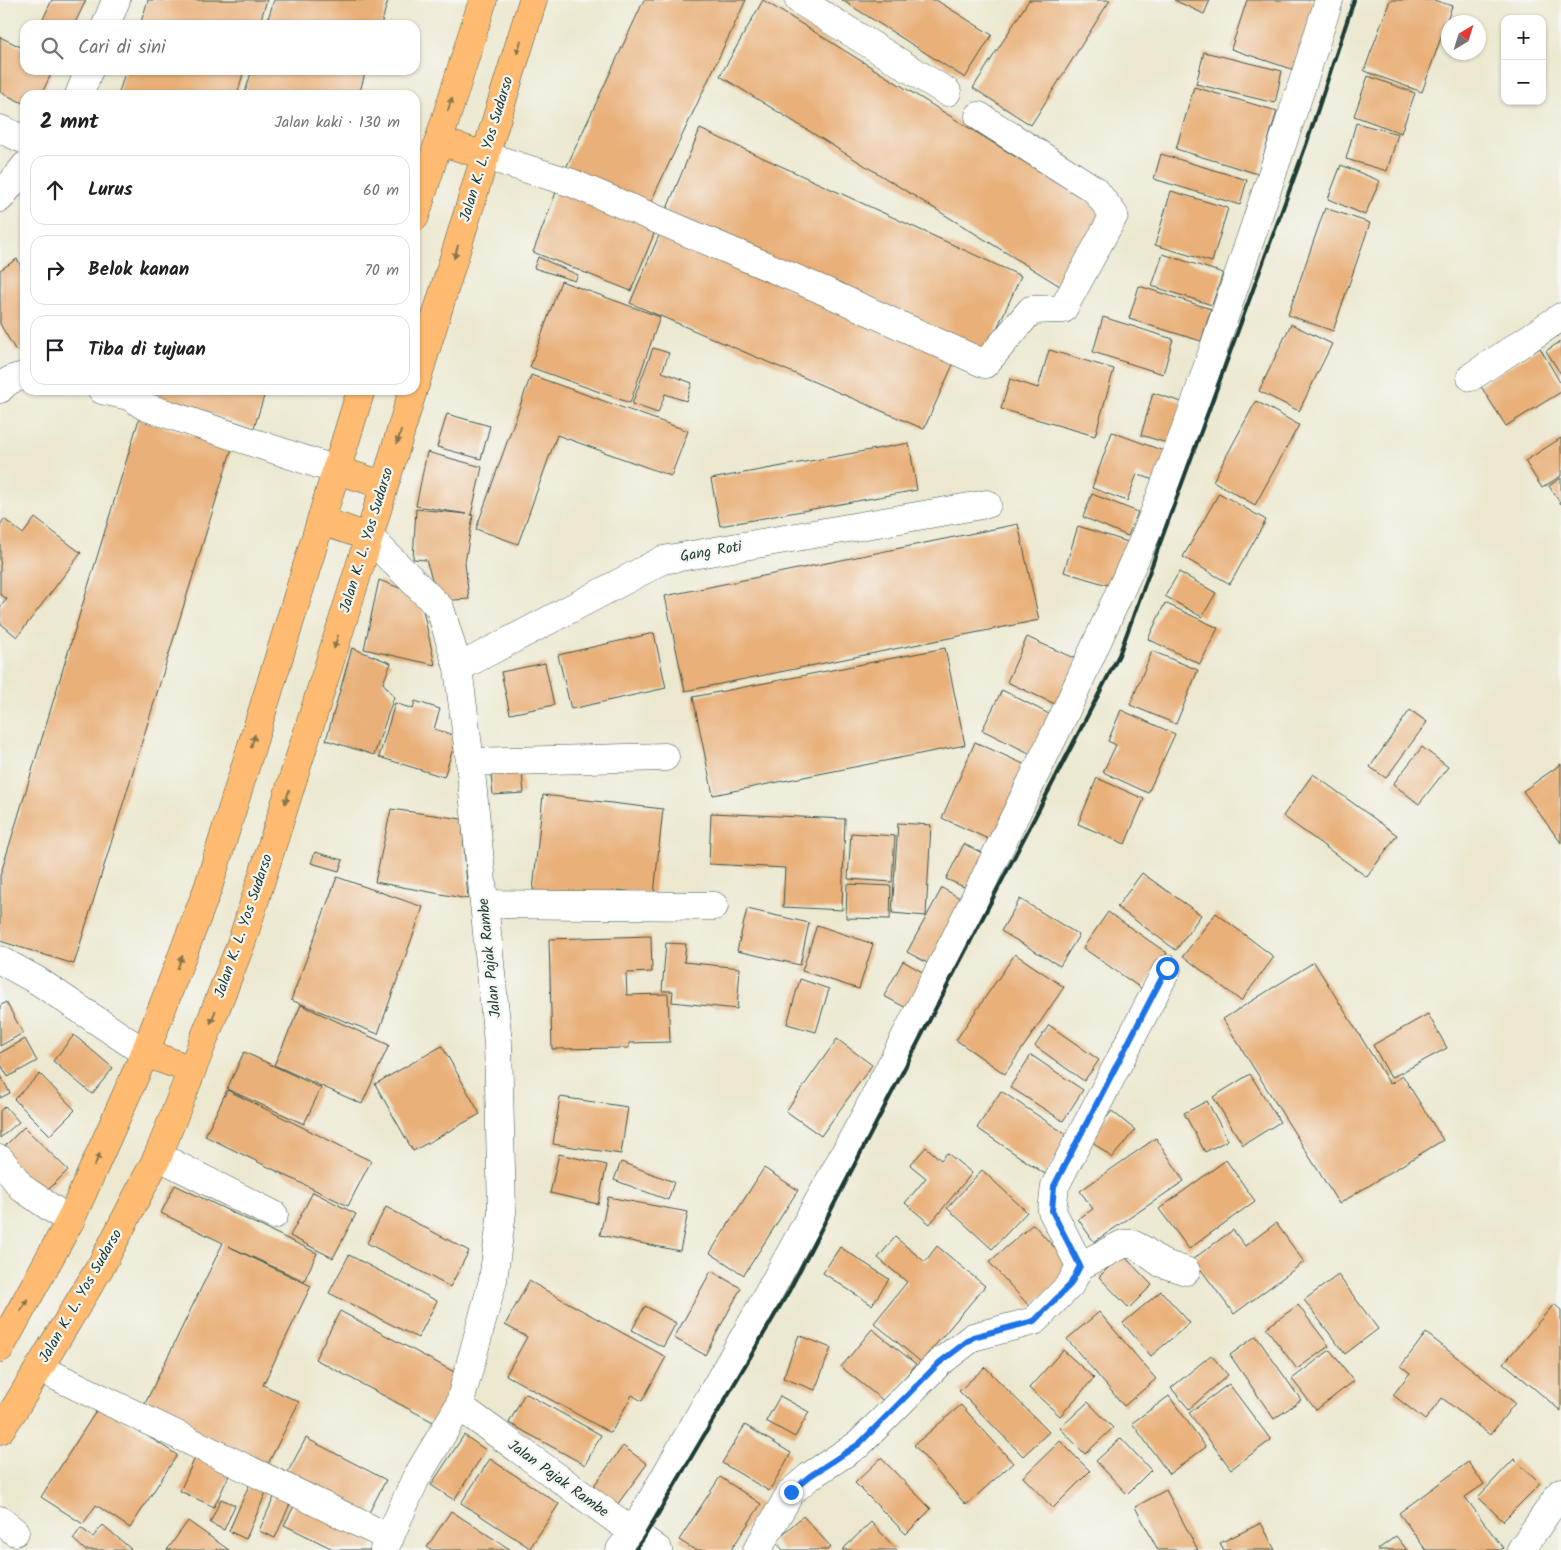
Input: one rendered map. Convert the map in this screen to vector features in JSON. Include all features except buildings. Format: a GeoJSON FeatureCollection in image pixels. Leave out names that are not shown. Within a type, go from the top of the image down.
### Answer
{"type":"FeatureCollection","features":[{"type":"Feature","properties":{"kind":"highway"},"geometry":{"type":"LineString","coordinates":[[420,202],[483,0]]}},
{"type":"Feature","properties":{"kind":"highway","name":"Jalan K. L. Yos Sudarso"},"geometry":{"type":"LineString","coordinates":[[420,369],[533,0]]}},
{"type":"Feature","properties":{"kind":"highway"},"geometry":{"type":"LineString","coordinates":[[439,141],[486,156]]}},
{"type":"Feature","properties":{"kind":"highway"},"geometry":{"type":"LineString","coordinates":[[1,1343],[70,1221],[145,1053],[208,888],[359,395]]}},
{"type":"Feature","properties":{"kind":"highway","name":"Jalan K. L. Yos Sudarso"},"geometry":{"type":"LineString","coordinates":[[0,1430],[40,1368],[102,1264],[158,1156],[242,941],[369,537],[411,395]]}},
{"type":"Feature","properties":{"kind":"highway"},"geometry":{"type":"LineString","coordinates":[[336,470],[384,485]]}},
{"type":"Feature","properties":{"kind":"highway"},"geometry":{"type":"LineString","coordinates":[[320,521],[369,537]]}},
{"type":"Feature","properties":{"kind":"highway"},"geometry":{"type":"LineString","coordinates":[[145,1053],[192,1070]]}},
{"type":"Feature","properties":{"kind":"street"},"geometry":{"type":"LineString","coordinates":[[108,20],[116,0]]}},
{"type":"Feature","properties":{"kind":"street"},"geometry":{"type":"LineString","coordinates":[[799,0],[947,92]]}},
{"type":"Feature","properties":{"kind":"street"},"geometry":{"type":"LineString","coordinates":[[626,1541],[756,1316],[873,1101],[956,937],[1063,717],[1147,532],[1194,407],[1329,0]]}},
{"type":"Feature","properties":{"kind":"street"},"geometry":{"type":"LineString","coordinates":[[82,90],[87,75]]}},
{"type":"Feature","properties":{"kind":"street"},"geometry":{"type":"LineString","coordinates":[[486,156],[572,183],[811,285],[985,364],[1031,310],[1063,309],[1114,215],[1095,190],[979,116]]}},
{"type":"Feature","properties":{"kind":"street"},"geometry":{"type":"LineString","coordinates":[[0,129],[20,138]]}},
{"type":"Feature","properties":{"kind":"street"},"geometry":{"type":"LineString","coordinates":[[0,198],[20,172]]}},
{"type":"Feature","properties":{"kind":"street"},"geometry":{"type":"LineString","coordinates":[[1471,377],[1561,317]]}},
{"type":"Feature","properties":{"kind":"street"},"geometry":{"type":"LineString","coordinates":[[0,389],[5,383],[20,377]]}},
{"type":"Feature","properties":{"kind":"street"},"geometry":{"type":"LineString","coordinates":[[131,395],[146,407],[336,470]]}},
{"type":"Feature","properties":{"kind":"street","name":"Gang Roti"},"geometry":{"type":"LineString","coordinates":[[458,668],[663,560],[988,504]]}},
{"type":"Feature","properties":{"kind":"street","name":"Jalan Pajak Rambe"},"geometry":{"type":"LineString","coordinates":[[369,537],[440,608],[458,668],[470,762],[498,1043],[502,1212],[492,1280],[459,1406],[415,1480],[387,1544]]}},
{"type":"Feature","properties":{"kind":"street"},"geometry":{"type":"LineString","coordinates":[[470,762],[664,757]]}},
{"type":"Feature","properties":{"kind":"street"},"geometry":{"type":"LineString","coordinates":[[484,904],[714,906]]}},
{"type":"Feature","properties":{"kind":"street"},"geometry":{"type":"LineString","coordinates":[[0,960],[38,981],[145,1053]]}},
{"type":"Feature","properties":{"kind":"street"},"geometry":{"type":"LineString","coordinates":[[1080,1266],[1052,1211],[1054,1186],[1167,968]]}},
{"type":"Feature","properties":{"kind":"street"},"geometry":{"type":"LineString","coordinates":[[158,1156],[274,1215]]}},
{"type":"Feature","properties":{"kind":"street"},"geometry":{"type":"LineString","coordinates":[[0,1159],[22,1188],[70,1221]]}},
{"type":"Feature","properties":{"kind":"street"},"geometry":{"type":"LineString","coordinates":[[757,1550],[791,1492],[810,1476],[859,1444],[939,1363],[973,1337],[1034,1321],[1070,1285],[1080,1266],[1123,1244],[1132,1244],[1161,1263],[1186,1271]]}},
{"type":"Feature","properties":{"kind":"street"},"geometry":{"type":"LineString","coordinates":[[40,1368],[387,1544]]}},
{"type":"Feature","properties":{"kind":"street","name":"Jalan Pajak Rambe"},"geometry":{"type":"LineString","coordinates":[[459,1406],[626,1541],[658,1550]]}},
{"type":"Feature","properties":{"kind":"street"},"geometry":{"type":"LineString","coordinates":[[1521,1550],[1561,1492]]}},
{"type":"Feature","properties":{"kind":"railway"},"geometry":{"type":"LineString","coordinates":[[635,1550],[789,1291],[1119,655],[1306,145],[1354,0]]}},
{"type":"Feature","properties":{"kind":"route"},"geometry":{"type":"LineString","coordinates":[[791,1492],[810,1476],[859,1444],[939,1363],[973,1337],[1034,1321],[1070,1285],[1080,1266],[1052,1211],[1054,1186],[1167,968]]}}]}
